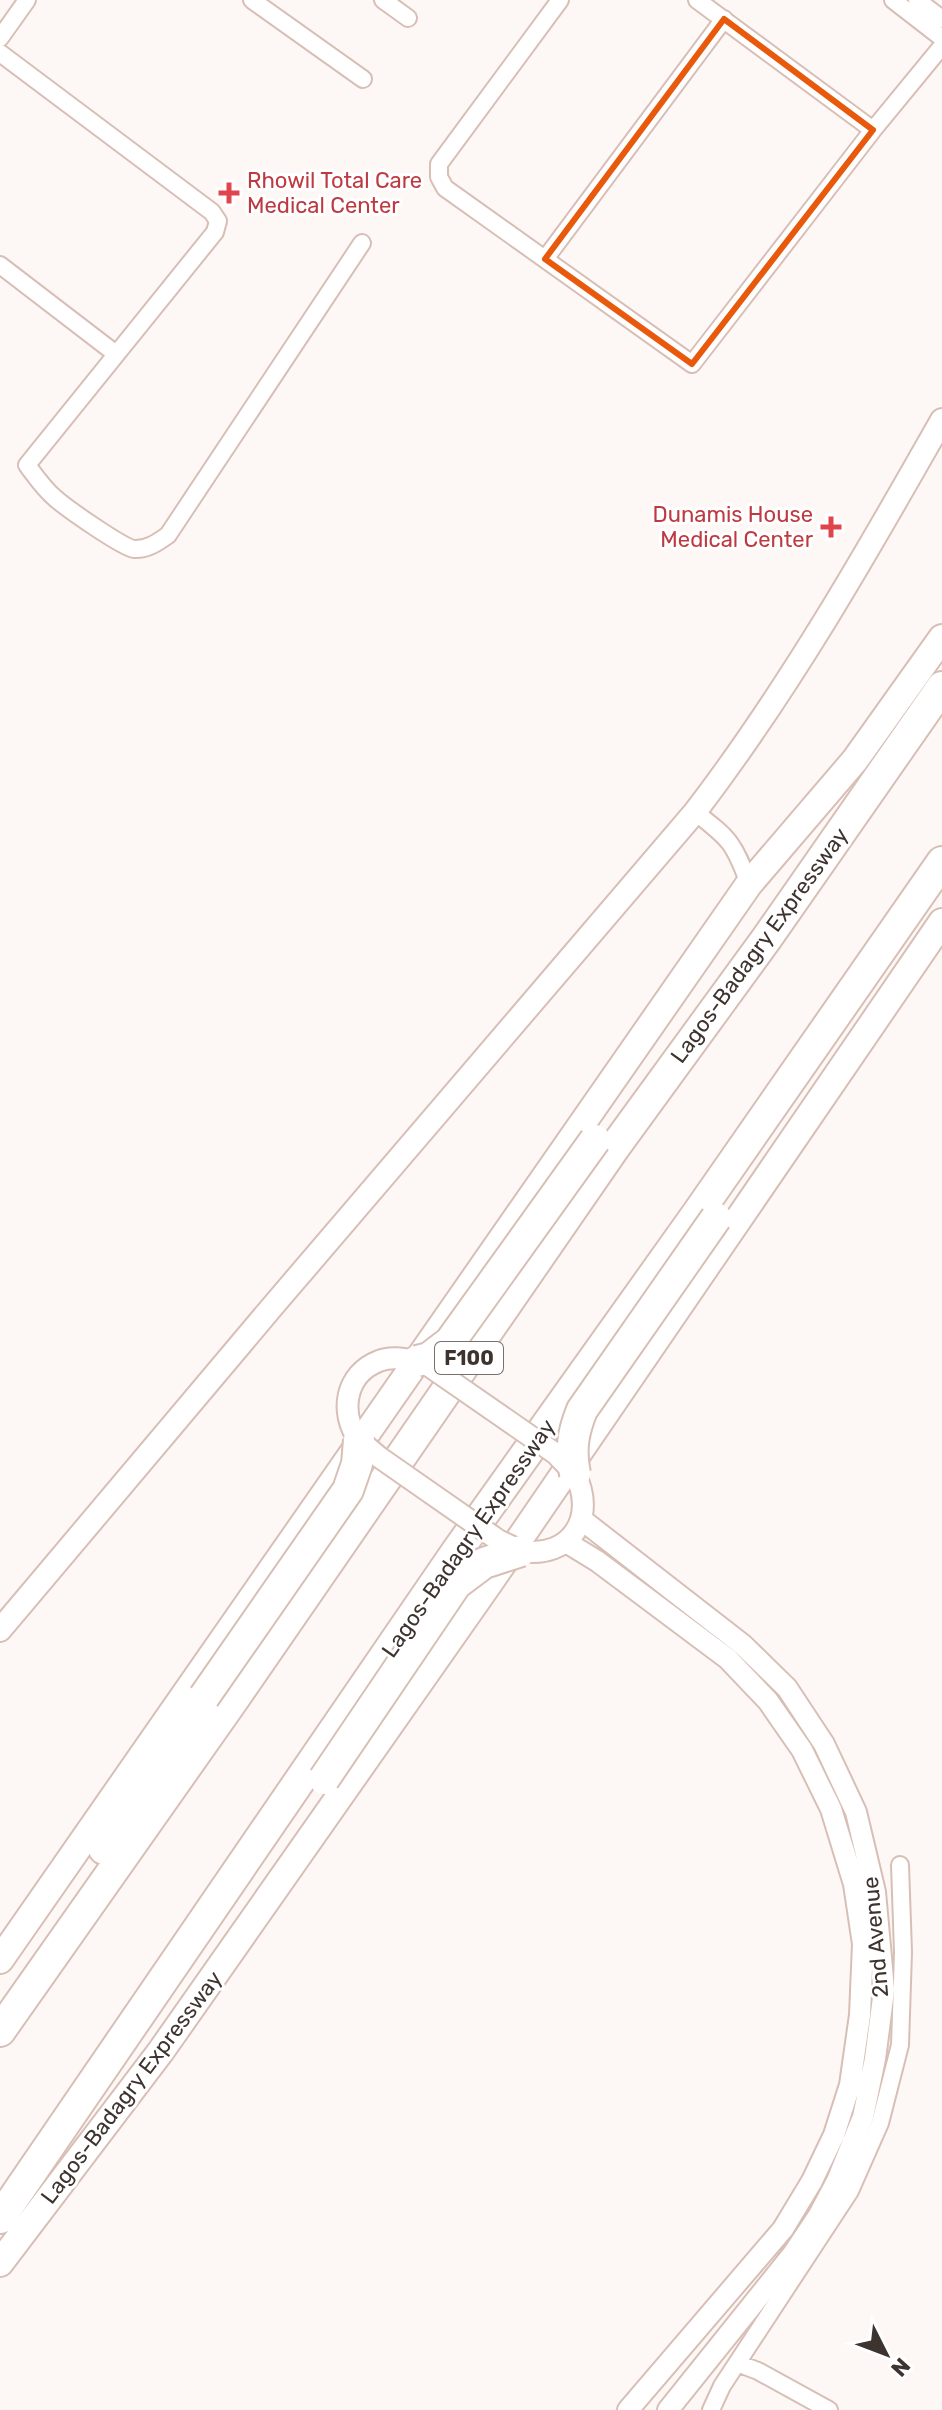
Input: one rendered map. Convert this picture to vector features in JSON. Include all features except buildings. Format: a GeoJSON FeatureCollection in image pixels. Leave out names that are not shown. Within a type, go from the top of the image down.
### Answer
{"type":"FeatureCollection","features":[{"type":"Feature","properties":{"kind":"highway"},"geometry":{"type":"LineString","coordinates":[[417,1361],[429,1358],[450,1342],[751,927],[942,686]]}},
{"type":"Feature","properties":{"kind":"highway","name":"Lagos-Badagry Expressway"},"geometry":{"type":"LineString","coordinates":[[0,2031],[614,1148],[767,938],[942,686]]}},
{"type":"Feature","properties":{"kind":"highway","name":"Lagos-Badagry Expressway"},"geometry":{"type":"LineString","coordinates":[[6,2210],[457,1551],[715,1189],[942,862]]}},
{"type":"Feature","properties":{"kind":"highway"},"geometry":{"type":"LineString","coordinates":[[575,1474],[572,1442],[582,1410],[864,1000],[942,876]]}},
{"type":"Feature","properties":{"kind":"highway"},"geometry":{"type":"LineString","coordinates":[[0,2016],[46,1938],[204,1697],[348,1490],[357,1464],[359,1440]]}},
{"type":"Feature","properties":{"kind":"highway"},"geometry":{"type":"LineString","coordinates":[[6,2210],[231,1914],[456,1584],[484,1563],[521,1551]]}},
{"type":"Feature","properties":{"kind":"main road"},"geometry":{"type":"LineString","coordinates":[[0,1646],[701,816],[838,598],[942,420]]}},
{"type":"Feature","properties":{"kind":"main road"},"geometry":{"type":"LineString","coordinates":[[0,1630],[272,1307],[751,759],[848,604],[942,443]]}},
{"type":"Feature","properties":{"kind":"main road","name":"Lagos-Badagry Expressway"},"geometry":{"type":"LineString","coordinates":[[0,1960],[749,884],[855,760],[942,638]]}},
{"type":"Feature","properties":{"kind":"main road","name":"Lagos-Badagry Expressway"},"geometry":{"type":"LineString","coordinates":[[0,2263],[161,2051],[490,1582],[942,922]]}},
{"type":"Feature","properties":{"kind":"street"},"geometry":{"type":"LineString","coordinates":[[252,0],[363,79]]}},
{"type":"Feature","properties":{"kind":"street"},"geometry":{"type":"LineString","coordinates":[[383,0],[408,18]]}},
{"type":"Feature","properties":{"kind":"street"},"geometry":{"type":"LineString","coordinates":[[560,0],[439,164],[439,177],[445,188],[692,364],[942,46]]}},
{"type":"Feature","properties":{"kind":"street"},"geometry":{"type":"LineString","coordinates":[[697,0],[873,130]]}},
{"type":"Feature","properties":{"kind":"street"},"geometry":{"type":"LineString","coordinates":[[893,0],[942,38]]}},
{"type":"Feature","properties":{"kind":"street"},"geometry":{"type":"LineString","coordinates":[[917,0],[942,19]]}},
{"type":"Feature","properties":{"kind":"street"},"geometry":{"type":"LineString","coordinates":[[0,38],[25,1]]}},
{"type":"Feature","properties":{"kind":"street"},"geometry":{"type":"LineString","coordinates":[[545,259],[724,19]]}},
{"type":"Feature","properties":{"kind":"street"},"geometry":{"type":"LineString","coordinates":[[0,53],[212,212],[218,221],[215,232],[27,465],[56,499],[134,549],[154,545],[168,535],[362,243]]}},
{"type":"Feature","properties":{"kind":"street"},"geometry":{"type":"LineString","coordinates":[[0,265],[116,354]]}},
{"type":"Feature","properties":{"kind":"street"},"geometry":{"type":"LineString","coordinates":[[701,816],[725,835],[737,854],[749,884]]}},
{"type":"Feature","properties":{"kind":"street"},"geometry":{"type":"LineString","coordinates":[[393,1358],[417,1361],[429,1366],[556,1454],[575,1474],[584,1498],[581,1519],[566,1542],[547,1552],[521,1551],[486,1532],[359,1440],[347,1415],[354,1380],[380,1361],[393,1358]]}},
{"type":"Feature","properties":{"kind":"street","name":"2nd Avenue"},"geometry":{"type":"LineString","coordinates":[[581,1519],[743,1645],[787,1688],[824,1744],[856,1812],[875,1892],[884,1990],[863,2117],[837,2181],[819,2215],[793,2254],[668,2410]]}},
{"type":"Feature","properties":{"kind":"street","name":"2nd Avenue"},"geometry":{"type":"LineString","coordinates":[[566,1542],[597,1561],[728,1659],[768,1701],[802,1750],[831,1809],[854,1884],[863,1944],[860,2015],[850,2085],[834,2135],[812,2181],[783,2229],[628,2410]]}},
{"type":"Feature","properties":{"kind":"street"},"geometry":{"type":"LineString","coordinates":[[711,2410],[722,2386],[850,2191],[880,2123],[900,2045],[903,1952],[900,1865]]}},
{"type":"Feature","properties":{"kind":"street"},"geometry":{"type":"LineString","coordinates":[[737,2363],[758,2371],[829,2410]]}},
{"type":"Feature","properties":{"kind":"highlighted area"},"geometry":{"type":"Polygon","coordinates":[[[724,19],[873,130],[692,364],[545,259],[724,19]]]}},
{"type":"Feature","properties":{"kind":"place","name":"Rhowil Total Care Medical Center"},"geometry":{"type":"Point","coordinates":[229,193]}},
{"type":"Feature","properties":{"kind":"place","name":"Dunamis House Medical Center"},"geometry":{"type":"Point","coordinates":[831,527]}}]}
